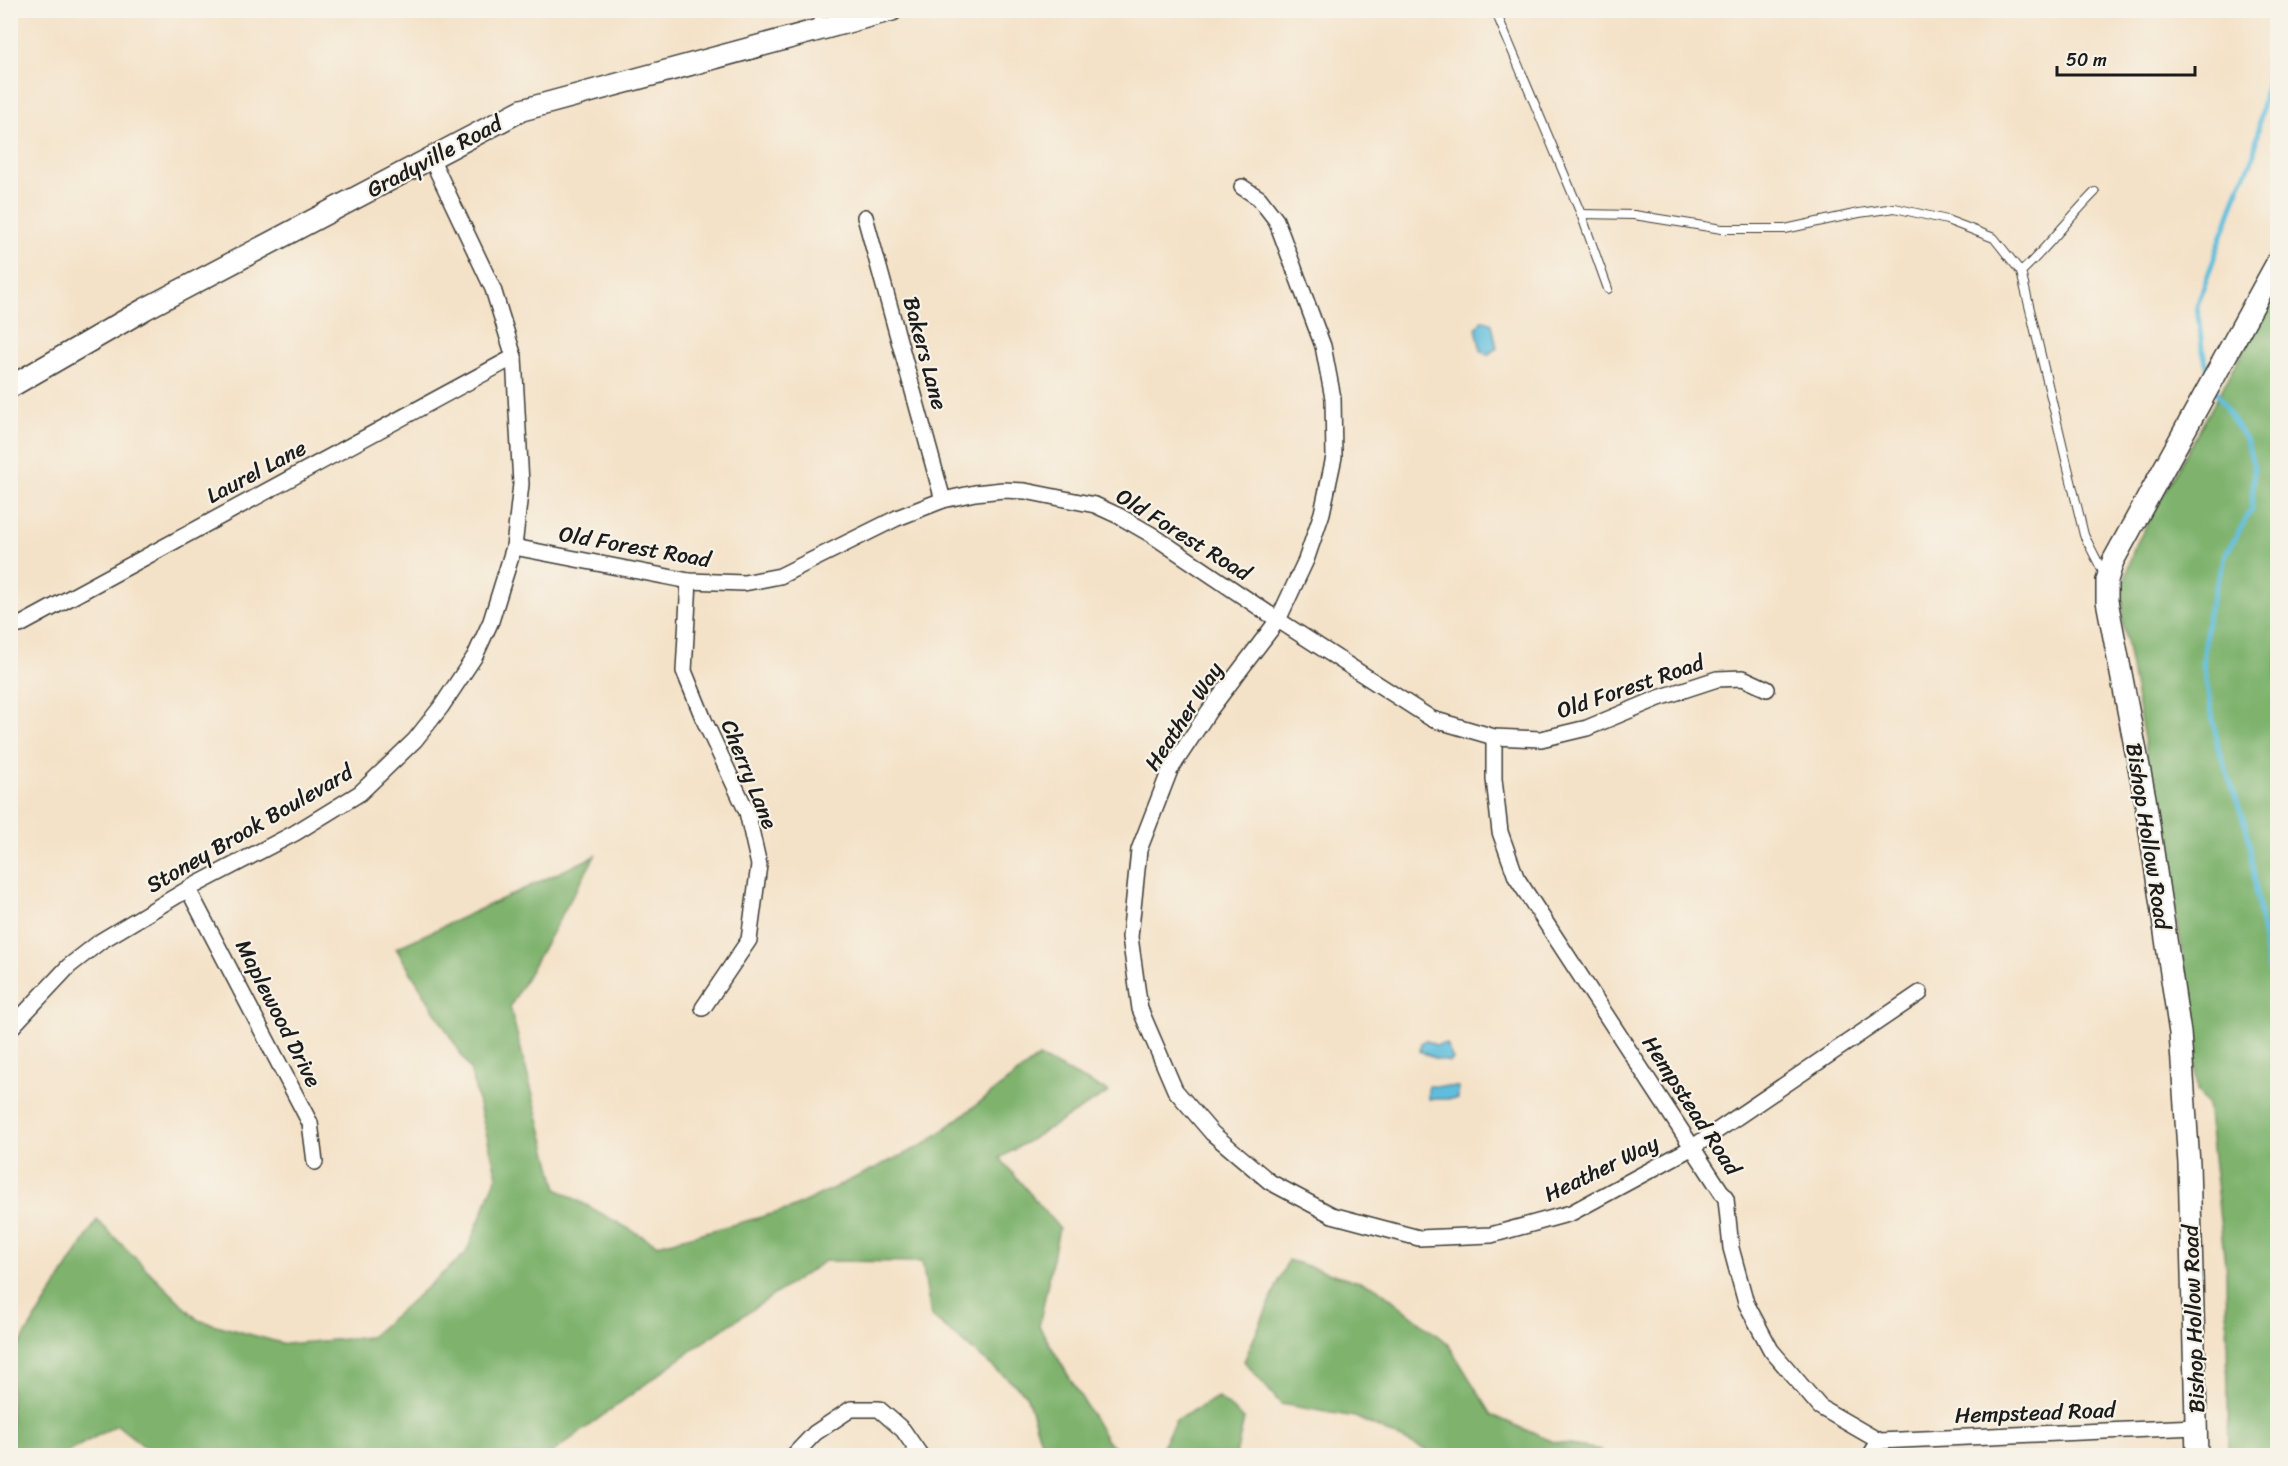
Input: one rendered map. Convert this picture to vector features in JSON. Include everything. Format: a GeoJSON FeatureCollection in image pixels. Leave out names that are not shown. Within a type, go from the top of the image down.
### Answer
{"type":"FeatureCollection","features":[{"type":"Feature","properties":{"kind":"street","name":"Gradyville Road"},"geometry":{"type":"LineString","coordinates":[[10,387],[145,309],[522,110],[819,20],[892,10]]}},
{"type":"Feature","properties":{"kind":"street","name":"Stoney Brook Boulevard"},"geometry":{"type":"LineString","coordinates":[[10,1029],[69,966],[111,935],[188,889],[294,833],[360,793],[410,746],[441,707],[475,656],[491,621],[514,547],[521,484],[514,357],[493,289],[431,158]]}},
{"type":"Feature","properties":{"kind":"street","name":"Heather Way"},"geometry":{"type":"LineString","coordinates":[[1242,187],[1259,198],[1276,220],[1323,346],[1333,398],[1334,457],[1322,513],[1306,560],[1278,620],[1209,711],[1170,770],[1139,850],[1130,937],[1140,1009],[1175,1090],[1212,1133],[1270,1182],[1332,1215],[1419,1238],[1491,1235],[1571,1213],[1693,1147],[1920,993]]}},
{"type":"Feature","properties":{"kind":"street","name":"Bakers Lane"},"geometry":{"type":"LineString","coordinates":[[865,217],[943,500]]}},
{"type":"Feature","properties":{"kind":"street","name":"Bishop Hollow Road"},"geometry":{"type":"LineString","coordinates":[[2197,1455],[2189,1164],[2180,1033],[2145,798],[2108,601],[2108,580],[2113,561],[2277,261]]}},
{"type":"Feature","properties":{"kind":"street","name":"Laurel Lane"},"geometry":{"type":"LineString","coordinates":[[20,625],[514,357]]}},
{"type":"Feature","properties":{"kind":"street","name":"Old Forest Road"},"geometry":{"type":"LineString","coordinates":[[514,547],[689,581],[744,583],[780,576],[897,518],[943,500],[1004,490],[1048,494],[1095,505],[1119,516],[1152,535],[1278,620],[1432,719],[1494,737],[1541,739],[1587,728],[1668,695],[1717,679],[1743,678],[1767,689]]}},
{"type":"Feature","properties":{"kind":"street","name":"Cherry Lane"},"geometry":{"type":"LineString","coordinates":[[689,581],[684,671],[747,812],[759,865],[749,940],[703,1008]]}},
{"type":"Feature","properties":{"kind":"street","name":"Hempstead Road"},"geometry":{"type":"LineString","coordinates":[[1494,737],[1494,780],[1500,832],[1516,878],[1726,1199],[1731,1248],[1746,1303],[1771,1350],[1820,1407],[1879,1441],[2196,1427]]}},
{"type":"Feature","properties":{"kind":"street","name":"Maplewood Drive"},"geometry":{"type":"LineString","coordinates":[[188,889],[310,1122],[315,1162]]}},
{"type":"Feature","properties":{"kind":"street"},"geometry":{"type":"LineString","coordinates":[[793,1455],[815,1433],[851,1409],[879,1408],[903,1430],[921,1455]]}},
{"type":"Feature","properties":{"kind":"street"},"geometry":{"type":"LineString","coordinates":[[1870,1455],[1879,1441]]}},
{"type":"Feature","properties":{"kind":"lane"},"geometry":{"type":"LineString","coordinates":[[1495,10],[1581,214],[1608,289]]}},
{"type":"Feature","properties":{"kind":"lane"},"geometry":{"type":"LineString","coordinates":[[2021,272],[2046,248],[2066,220],[2095,192]]}},
{"type":"Feature","properties":{"kind":"lane"},"geometry":{"type":"LineString","coordinates":[[1581,214],[1634,215],[1722,229],[1785,229],[1859,213],[1895,208],[1947,220],[1994,238],[2021,272],[2084,535],[2108,580]]}},
{"type":"Feature","properties":{"kind":"green space"},"geometry":{"type":"Polygon","coordinates":[[[2277,290],[2277,1455],[2229,1455],[2226,1273],[2207,1104],[2197,1090],[2184,960],[2123,624],[2123,586],[2134,548],[2277,290]]]}},
{"type":"Feature","properties":{"kind":"green space"},"geometry":{"type":"Polygon","coordinates":[[[595,856],[510,1007],[557,1189],[658,1245],[790,1209],[925,1144],[1039,1057],[1109,1092],[1000,1158],[1059,1228],[1039,1326],[1107,1441],[1125,1455],[1045,1455],[1026,1394],[931,1316],[922,1262],[825,1261],[696,1347],[549,1455],[155,1455],[117,1425],[62,1455],[11,1455],[11,1358],[97,1220],[198,1320],[285,1344],[370,1337],[466,1253],[497,1176],[470,1069],[396,948],[595,856]]]}},
{"type":"Feature","properties":{"kind":"green space"},"geometry":{"type":"Polygon","coordinates":[[[1288,1260],[1376,1287],[1448,1344],[1492,1415],[1553,1442],[1601,1450],[1594,1456],[1436,1455],[1355,1417],[1281,1404],[1244,1361],[1288,1260]]]}},
{"type":"Feature","properties":{"kind":"green space"},"geometry":{"type":"Polygon","coordinates":[[[1218,1397],[1244,1419],[1236,1455],[1157,1455],[1176,1420],[1218,1397]]]}},
{"type":"Feature","properties":{"kind":"water"},"geometry":{"type":"Polygon","coordinates":[[[1483,320],[1492,324],[1497,348],[1487,355],[1481,351],[1476,328],[1483,320]]]}},
{"type":"Feature","properties":{"kind":"water"},"geometry":{"type":"Polygon","coordinates":[[[1425,1040],[1435,1045],[1446,1044],[1453,1059],[1450,1062],[1436,1059],[1420,1051],[1421,1043],[1425,1040]]]}},
{"type":"Feature","properties":{"kind":"water"},"geometry":{"type":"Polygon","coordinates":[[[1428,1086],[1458,1087],[1458,1099],[1428,1099],[1428,1086]]]}},
{"type":"Feature","properties":{"kind":"waterway"},"geometry":{"type":"LineString","coordinates":[[2209,373],[2202,348],[2197,306],[2240,185],[2253,159],[2273,46],[2268,10]]}},
{"type":"Feature","properties":{"kind":"waterway"},"geometry":{"type":"LineString","coordinates":[[2214,388],[2247,443],[2254,467],[2252,509],[2226,554],[2208,613],[2203,664],[2218,747],[2247,830],[2268,968],[2278,992]]}}]}
